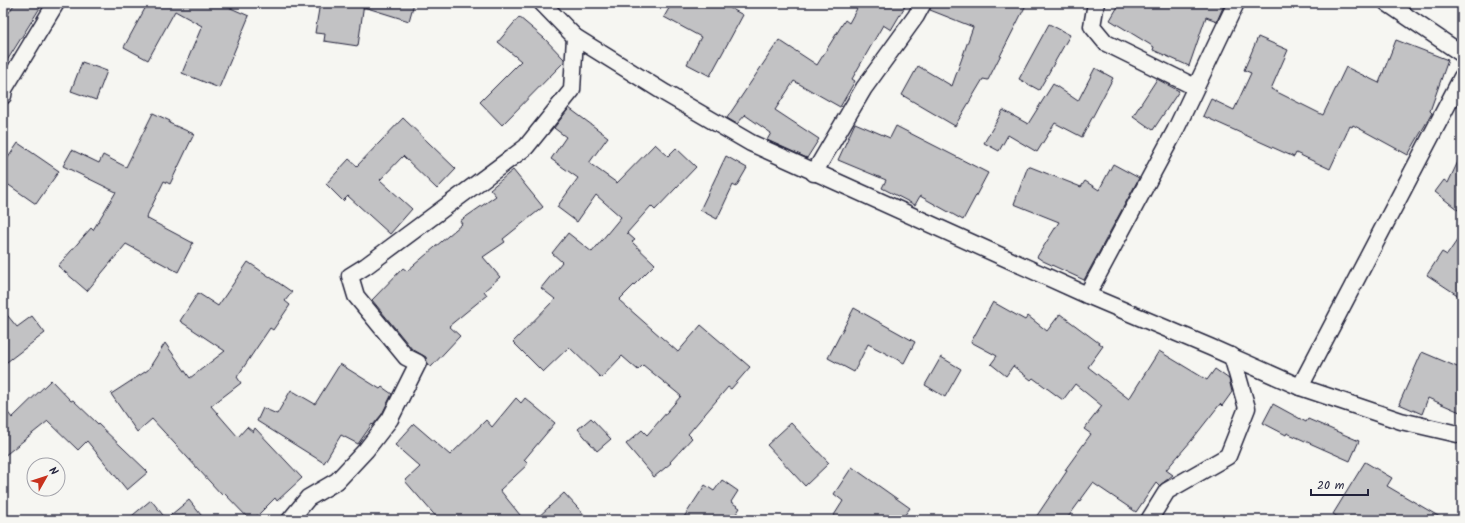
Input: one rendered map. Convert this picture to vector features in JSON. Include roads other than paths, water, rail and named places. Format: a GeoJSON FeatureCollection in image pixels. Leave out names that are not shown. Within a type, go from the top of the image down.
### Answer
{"type":"FeatureCollection","features":[{"type":"Feature","properties":{"kind":"street"},"geometry":{"type":"LineString","coordinates":[[3,96],[4,89],[56,3]]}},
{"type":"Feature","properties":{"kind":"street"},"geometry":{"type":"LineString","coordinates":[[814,172],[864,88],[916,16],[923,3]]}},
{"type":"Feature","properties":{"kind":"street"},"geometry":{"type":"LineString","coordinates":[[1096,3],[1092,26],[1106,43],[1195,88]]}},
{"type":"Feature","properties":{"kind":"street"},"geometry":{"type":"LineString","coordinates":[[1087,295],[1175,131],[1236,3]]}},
{"type":"Feature","properties":{"kind":"street"},"geometry":{"type":"LineString","coordinates":[[1387,3],[1462,54]]}},
{"type":"Feature","properties":{"kind":"street"},"geometry":{"type":"LineString","coordinates":[[543,4],[575,37],[665,93],[751,143],[1087,295],[1232,356],[1300,387],[1401,421],[1462,435]]}},
{"type":"Feature","properties":{"kind":"street"},"geometry":{"type":"LineString","coordinates":[[290,520],[308,498],[337,481],[366,450],[390,420],[418,363],[406,357],[356,296],[350,276],[372,262],[526,147],[572,90],[575,37]]}},
{"type":"Feature","properties":{"kind":"street"},"geometry":{"type":"LineString","coordinates":[[1300,387],[1462,77]]}},
{"type":"Feature","properties":{"kind":"street"},"geometry":{"type":"LineString","coordinates":[[1149,520],[1167,491],[1228,456],[1247,408],[1232,356]]}}]}
